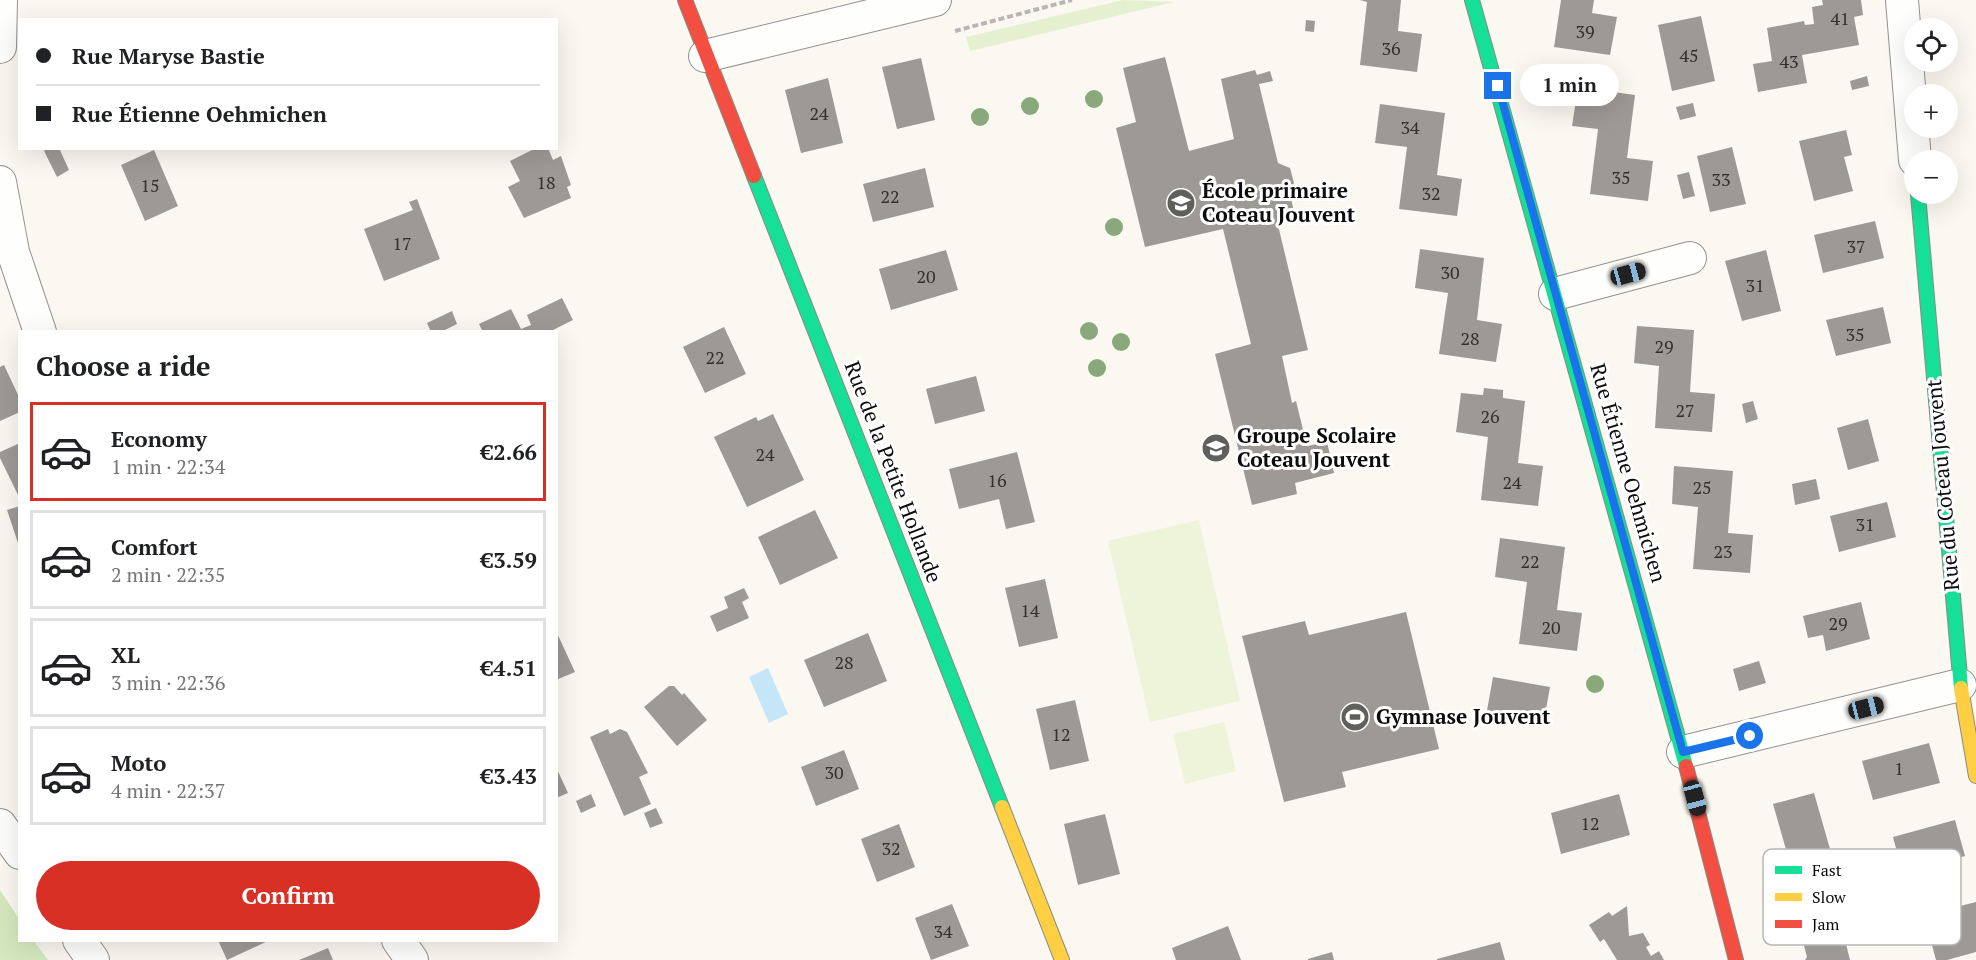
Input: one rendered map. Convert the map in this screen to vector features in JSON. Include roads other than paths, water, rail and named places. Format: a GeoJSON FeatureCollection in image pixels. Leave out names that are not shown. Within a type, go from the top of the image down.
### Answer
{"type":"FeatureCollection","features":[{"type":"Feature","properties":{"kind":"street"},"geometry":{"type":"LineString","coordinates":[[0,47],[1,0]]}},
{"type":"Feature","properties":{"kind":"street","name":"Rue de la Petite Hollande"},"geometry":{"type":"LineString","coordinates":[[685,0],[705,56],[1062,960]]}},
{"type":"Feature","properties":{"kind":"street"},"geometry":{"type":"LineString","coordinates":[[705,56],[873,7],[935,0]]}},
{"type":"Feature","properties":{"kind":"street","name":"Rue Étienne Oehmichen"},"geometry":{"type":"LineString","coordinates":[[1472,0],[1683,752],[1736,960]]}},
{"type":"Feature","properties":{"kind":"street"},"geometry":{"type":"LineString","coordinates":[[1902,0],[1914,150]]}},
{"type":"Feature","properties":{"kind":"street"},"geometry":{"type":"LineString","coordinates":[[0,182],[13,252],[39,330]]}},
{"type":"Feature","properties":{"kind":"street","name":"Rue du Coteau Jouvent"},"geometry":{"type":"LineString","coordinates":[[1919,204],[1960,686],[1976,776]]}},
{"type":"Feature","properties":{"kind":"street"},"geometry":{"type":"LineString","coordinates":[[1555,294],[1690,258]]}},
{"type":"Feature","properties":{"kind":"street"},"geometry":{"type":"LineString","coordinates":[[1683,752],[1960,686]]}},
{"type":"Feature","properties":{"kind":"street"},"geometry":{"type":"LineString","coordinates":[[0,825],[18,850]]}},
{"type":"Feature","properties":{"kind":"street"},"geometry":{"type":"LineString","coordinates":[[80,942],[93,960]]}},
{"type":"Feature","properties":{"kind":"street"},"geometry":{"type":"LineString","coordinates":[[400,942],[412,960]]}},
{"type":"Feature","properties":{"kind":"water"},"geometry":{"type":"Polygon","coordinates":[[[768,668],[788,714],[769,723],[749,677],[768,668]]]}},
{"type":"Feature","properties":{"kind":"place","name":"École primaire Coteau Jouvent"},"geometry":{"type":"Point","coordinates":[1181,203]}},
{"type":"Feature","properties":{"kind":"place","name":"Groupe Scolaire Coteau Jouvent"},"geometry":{"type":"Point","coordinates":[1216,448]}},
{"type":"Feature","properties":{"kind":"place","name":"Gymnase Jouvent"},"geometry":{"type":"Point","coordinates":[1355,717]}}]}
